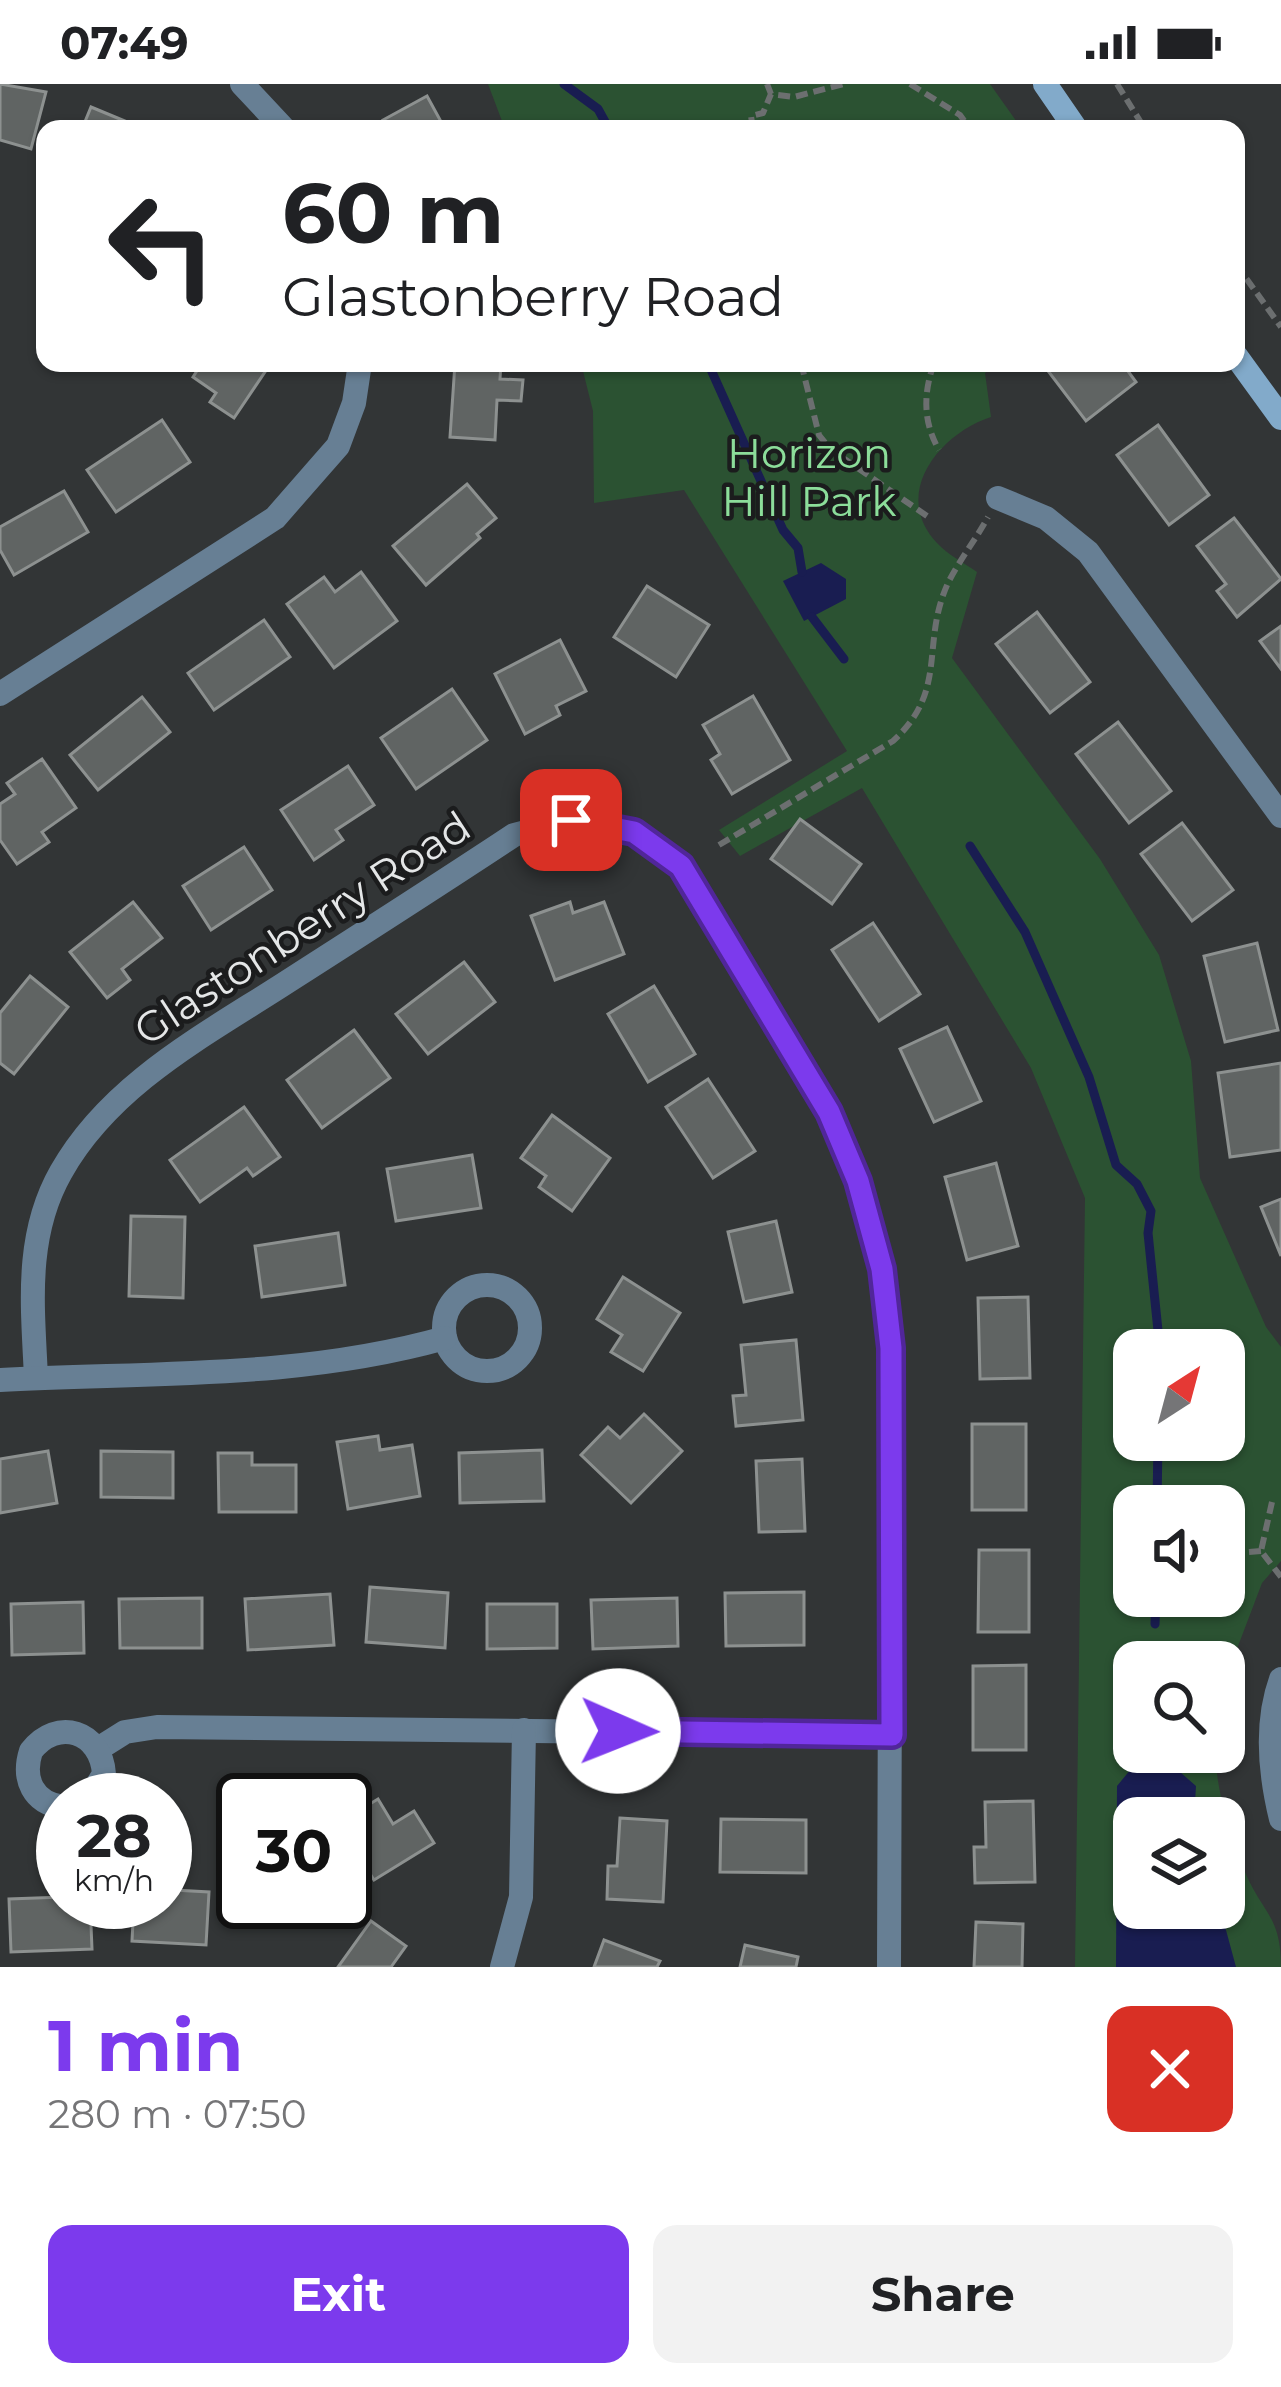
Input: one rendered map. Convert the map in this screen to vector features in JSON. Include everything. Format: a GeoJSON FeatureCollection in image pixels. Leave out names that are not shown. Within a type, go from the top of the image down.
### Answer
{"type":"FeatureCollection","features":[{"type":"Feature","properties":{"kind":"main road"},"geometry":{"type":"LineString","coordinates":[[1045,84],[1070,120]]}},
{"type":"Feature","properties":{"kind":"main road"},"geometry":{"type":"LineString","coordinates":[[1245,368],[1281,418]]}},
{"type":"Feature","properties":{"kind":"street"},"geometry":{"type":"LineString","coordinates":[[242,84],[276,120]]}},
{"type":"Feature","properties":{"kind":"street"},"geometry":{"type":"LineString","coordinates":[[0,694],[275,518],[338,446],[354,403],[359,372]]}},
{"type":"Feature","properties":{"kind":"street"},"geometry":{"type":"LineString","coordinates":[[998,498],[1046,518],[1088,552],[1281,816]]}},
{"type":"Feature","properties":{"kind":"street","name":"Glastonberry Road"},"geometry":{"type":"LineString","coordinates":[[36,1378],[31,1277],[38,1236],[58,1175],[94,1121],[156,1066],[514,836],[571,820],[634,832],[681,866],[730,940],[829,1112],[877,1244],[891,1348],[889,1967]]}},
{"type":"Feature","properties":{"kind":"street"},"geometry":{"type":"LineString","coordinates":[[0,1381],[287,1370],[374,1358],[445,1338]]}},
{"type":"Feature","properties":{"kind":"street"},"geometry":{"type":"LineString","coordinates":[[1281,1679],[1273,1702],[1272,1782],[1281,1819]]}},
{"type":"Feature","properties":{"kind":"street"},"geometry":{"type":"LineString","coordinates":[[98,1749],[125,1732],[157,1727],[892,1735]]}},
{"type":"Feature","properties":{"kind":"street"},"geometry":{"type":"LineString","coordinates":[[36,1792],[27,1764],[31,1751],[50,1734],[63,1730],[76,1732],[98,1749],[104,1773]]}},
{"type":"Feature","properties":{"kind":"street"},"geometry":{"type":"LineString","coordinates":[[502,1967],[521,1898],[524,1730]]}},
{"type":"Feature","properties":{"kind":"path"},"geometry":{"type":"LineString","coordinates":[[752,120],[751,116],[763,113],[771,94],[767,84]]}},
{"type":"Feature","properties":{"kind":"path"},"geometry":{"type":"LineString","coordinates":[[771,94],[794,97],[844,84]]}},
{"type":"Feature","properties":{"kind":"path"},"geometry":{"type":"LineString","coordinates":[[910,84],[964,120]]}},
{"type":"Feature","properties":{"kind":"path"},"geometry":{"type":"LineString","coordinates":[[1117,84],[1139,120]]}},
{"type":"Feature","properties":{"kind":"path"},"geometry":{"type":"LineString","coordinates":[[1245,277],[1281,327]]}},
{"type":"Feature","properties":{"kind":"path"},"geometry":{"type":"LineString","coordinates":[[803,372],[819,435],[830,449],[927,516]]}},
{"type":"Feature","properties":{"kind":"path"},"geometry":{"type":"LineString","coordinates":[[932,372],[925,404],[929,433],[939,450]]}},
{"type":"Feature","properties":{"kind":"path"},"geometry":{"type":"LineString","coordinates":[[719,845],[893,741],[915,721],[926,702],[933,640],[948,584],[998,498]]}},
{"type":"Feature","properties":{"kind":"path"},"geometry":{"type":"LineString","coordinates":[[1261,1551],[1272,1502]]}},
{"type":"Feature","properties":{"kind":"path"},"geometry":{"type":"LineString","coordinates":[[1249,1552],[1261,1551]]}},
{"type":"Feature","properties":{"kind":"path"},"geometry":{"type":"LineString","coordinates":[[1261,1551],[1281,1577]]}},
{"type":"Feature","properties":{"kind":"green space"},"geometry":{"type":"Polygon","coordinates":[[[488,84],[990,84],[1016,120],[502,120],[488,84]]]}},
{"type":"Feature","properties":{"kind":"green space","name":"Horizon Hill Park"},"geometry":{"type":"Polygon","coordinates":[[[583,372],[986,372],[991,417],[955,436],[928,467],[920,485],[924,524],[941,547],[977,572],[952,658],[1100,859],[1159,955],[1191,1061],[1200,1178],[1266,1327],[1281,1347],[1281,1561],[1262,1583],[1240,1641],[1113,1641],[1113,1773],[1217,1773],[1221,1797],[1113,1797],[1113,1929],[1245,1929],[1245,1872],[1274,1926],[1281,1967],[1075,1967],[1085,1198],[1031,1068],[862,788],[740,856],[719,830],[847,751],[684,490],[594,503],[593,411],[583,372]]]}},
{"type":"Feature","properties":{"kind":"shaded area"},"geometry":{"type":"Polygon","coordinates":[[[821,563],[846,579],[846,599],[804,621],[783,581],[821,563]]]}},
{"type":"Feature","properties":{"kind":"shaded area"},"geometry":{"type":"Polygon","coordinates":[[[1128,1773],[1181,1773],[1196,1786],[1195,1797],[1117,1797],[1117,1786],[1128,1773]]]}},
{"type":"Feature","properties":{"kind":"shaded area"},"geometry":{"type":"Polygon","coordinates":[[[1116,1929],[1226,1929],[1236,1967],[1116,1967],[1116,1929]]]}},
{"type":"Feature","properties":{"kind":"building"},"geometry":{"type":"Polygon","coordinates":[[[0,84],[46,92],[31,149],[0,140],[0,84]]]}},
{"type":"Feature","properties":{"kind":"building"},"geometry":{"type":"Polygon","coordinates":[[[427,96],[440,120],[383,120],[427,96]]]}},
{"type":"Feature","properties":{"kind":"building"},"geometry":{"type":"Polygon","coordinates":[[[91,107],[122,120],[86,120],[91,107]]]}},
{"type":"Feature","properties":{"kind":"building"},"geometry":{"type":"Polygon","coordinates":[[[196,372],[265,372],[234,418],[210,402],[216,393],[193,377],[196,372]]]}},
{"type":"Feature","properties":{"kind":"building"},"geometry":{"type":"Polygon","coordinates":[[[454,372],[500,372],[500,379],[523,380],[521,401],[497,400],[495,440],[450,437],[454,372]]]}},
{"type":"Feature","properties":{"kind":"building"},"geometry":{"type":"Polygon","coordinates":[[[1049,372],[1129,372],[1136,382],[1086,421],[1049,372]]]}},
{"type":"Feature","properties":{"kind":"building"},"geometry":{"type":"Polygon","coordinates":[[[162,420],[190,462],[116,512],[87,470],[162,420]]]}},
{"type":"Feature","properties":{"kind":"building"},"geometry":{"type":"Polygon","coordinates":[[[1158,425],[1209,495],[1169,525],[1117,455],[1158,425]]]}},
{"type":"Feature","properties":{"kind":"building"},"geometry":{"type":"Polygon","coordinates":[[[467,484],[496,518],[426,585],[393,546],[467,484]]]}},
{"type":"Feature","properties":{"kind":"building"},"geometry":{"type":"Polygon","coordinates":[[[64,491],[88,532],[14,575],[0,550],[0,527],[64,491]]]}},
{"type":"Feature","properties":{"kind":"building"},"geometry":{"type":"Polygon","coordinates":[[[1234,518],[1281,579],[1237,617],[1217,591],[1226,584],[1197,546],[1234,518]]]}},
{"type":"Feature","properties":{"kind":"building"},"geometry":{"type":"Polygon","coordinates":[[[361,572],[397,621],[334,668],[287,604],[324,577],[335,592],[361,572]]]}},
{"type":"Feature","properties":{"kind":"building"},"geometry":{"type":"Polygon","coordinates":[[[647,586],[709,625],[676,677],[614,637],[647,586]]]}},
{"type":"Feature","properties":{"kind":"building"},"geometry":{"type":"Polygon","coordinates":[[[1037,612],[1090,682],[1050,713],[996,644],[1037,612]]]}},
{"type":"Feature","properties":{"kind":"building"},"geometry":{"type":"Polygon","coordinates":[[[264,620],[290,657],[214,710],[188,673],[264,620]]]}},
{"type":"Feature","properties":{"kind":"building"},"geometry":{"type":"Polygon","coordinates":[[[1281,626],[1281,669],[1260,641],[1281,626]]]}},
{"type":"Feature","properties":{"kind":"building"},"geometry":{"type":"Polygon","coordinates":[[[560,640],[586,691],[556,706],[560,715],[525,734],[495,674],[560,640]]]}},
{"type":"Feature","properties":{"kind":"building"},"geometry":{"type":"Polygon","coordinates":[[[452,689],[487,740],[416,789],[381,738],[452,689]]]}},
{"type":"Feature","properties":{"kind":"building"},"geometry":{"type":"Polygon","coordinates":[[[753,696],[790,760],[732,794],[711,760],[720,754],[703,725],[753,696]]]}},
{"type":"Feature","properties":{"kind":"building"},"geometry":{"type":"Polygon","coordinates":[[[142,697],[170,732],[98,790],[70,755],[142,697]]]}},
{"type":"Feature","properties":{"kind":"building"},"geometry":{"type":"Polygon","coordinates":[[[1118,722],[1171,791],[1129,823],[1076,754],[1118,722]]]}},
{"type":"Feature","properties":{"kind":"building"},"geometry":{"type":"Polygon","coordinates":[[[42,759],[76,808],[42,832],[49,842],[17,864],[0,840],[0,804],[15,794],[7,783],[42,759]]]}},
{"type":"Feature","properties":{"kind":"building"},"geometry":{"type":"Polygon","coordinates":[[[348,766],[374,805],[336,830],[343,840],[314,860],[281,810],[348,766]]]}},
{"type":"Feature","properties":{"kind":"building"},"geometry":{"type":"Polygon","coordinates":[[[800,819],[861,864],[832,904],[771,859],[800,819]]]}},
{"type":"Feature","properties":{"kind":"building"},"geometry":{"type":"Polygon","coordinates":[[[1182,823],[1233,890],[1192,921],[1141,854],[1182,823]]]}},
{"type":"Feature","properties":{"kind":"building"},"geometry":{"type":"Polygon","coordinates":[[[244,847],[272,890],[211,930],[183,886],[244,847]]]}},
{"type":"Feature","properties":{"kind":"building"},"geometry":{"type":"Polygon","coordinates":[[[133,902],[162,938],[122,969],[130,980],[107,998],[70,952],[133,902]]]}},
{"type":"Feature","properties":{"kind":"building"},"geometry":{"type":"Polygon","coordinates":[[[570,902],[573,913],[604,902],[624,954],[555,980],[531,916],[570,902]]]}},
{"type":"Feature","properties":{"kind":"building"},"geometry":{"type":"Polygon","coordinates":[[[873,923],[920,994],[879,1021],[832,950],[873,923]]]}},
{"type":"Feature","properties":{"kind":"building"},"geometry":{"type":"Polygon","coordinates":[[[1257,943],[1278,1030],[1225,1042],[1204,956],[1257,943]]]}},
{"type":"Feature","properties":{"kind":"building"},"geometry":{"type":"Polygon","coordinates":[[[464,962],[495,1002],[428,1054],[396,1014],[464,962]]]}},
{"type":"Feature","properties":{"kind":"building"},"geometry":{"type":"Polygon","coordinates":[[[30,976],[68,1007],[14,1074],[0,1063],[0,1013],[30,976]]]}},
{"type":"Feature","properties":{"kind":"building"},"geometry":{"type":"Polygon","coordinates":[[[654,986],[695,1054],[648,1082],[608,1014],[654,986]]]}},
{"type":"Feature","properties":{"kind":"building"},"geometry":{"type":"Polygon","coordinates":[[[947,1027],[981,1101],[934,1122],[900,1049],[947,1027]]]}},
{"type":"Feature","properties":{"kind":"building"},"geometry":{"type":"Polygon","coordinates":[[[354,1030],[390,1078],[322,1128],[287,1080],[354,1030]]]}},
{"type":"Feature","properties":{"kind":"building"},"geometry":{"type":"Polygon","coordinates":[[[1281,1063],[1281,1150],[1230,1157],[1218,1073],[1281,1063]]]}},
{"type":"Feature","properties":{"kind":"building"},"geometry":{"type":"Polygon","coordinates":[[[708,1079],[755,1151],[713,1178],[666,1107],[708,1079]]]}},
{"type":"Feature","properties":{"kind":"building"},"geometry":{"type":"Polygon","coordinates":[[[244,1107],[280,1157],[253,1176],[247,1168],[200,1202],[170,1160],[244,1107]]]}},
{"type":"Feature","properties":{"kind":"building"},"geometry":{"type":"Polygon","coordinates":[[[552,1115],[610,1158],[572,1211],[539,1187],[546,1176],[521,1158],[552,1115]]]}},
{"type":"Feature","properties":{"kind":"building"},"geometry":{"type":"Polygon","coordinates":[[[472,1155],[481,1208],[396,1221],[387,1169],[472,1155]]]}},
{"type":"Feature","properties":{"kind":"building"},"geometry":{"type":"Polygon","coordinates":[[[996,1163],[1018,1246],[967,1260],[945,1177],[996,1163]]]}},
{"type":"Feature","properties":{"kind":"building"},"geometry":{"type":"Polygon","coordinates":[[[1281,1199],[1281,1256],[1261,1207],[1281,1199]]]}},
{"type":"Feature","properties":{"kind":"building"},"geometry":{"type":"Polygon","coordinates":[[[131,1216],[185,1217],[183,1298],[129,1296],[131,1216]]]}},
{"type":"Feature","properties":{"kind":"building"},"geometry":{"type":"Polygon","coordinates":[[[776,1221],[792,1292],[744,1302],[728,1232],[776,1221]]]}},
{"type":"Feature","properties":{"kind":"building"},"geometry":{"type":"Polygon","coordinates":[[[338,1233],[345,1285],[262,1297],[255,1246],[338,1233]]]}},
{"type":"Feature","properties":{"kind":"building"},"geometry":{"type":"Polygon","coordinates":[[[623,1277],[680,1313],[643,1371],[611,1352],[622,1335],[597,1319],[623,1277]]]}},
{"type":"Feature","properties":{"kind":"building"},"geometry":{"type":"Polygon","coordinates":[[[1028,1297],[1030,1378],[980,1379],[978,1298],[1028,1297]]]}},
{"type":"Feature","properties":{"kind":"building"},"geometry":{"type":"Polygon","coordinates":[[[796,1340],[803,1420],[736,1426],[733,1396],[746,1395],[741,1345],[796,1340]]]}},
{"type":"Feature","properties":{"kind":"building"},"geometry":{"type":"Polygon","coordinates":[[[644,1414],[682,1451],[631,1503],[581,1455],[608,1427],[620,1438],[644,1414]]]}},
{"type":"Feature","properties":{"kind":"building"},"geometry":{"type":"Polygon","coordinates":[[[972,1424],[1026,1424],[1026,1510],[972,1510],[972,1424]]]}},
{"type":"Feature","properties":{"kind":"building"},"geometry":{"type":"Polygon","coordinates":[[[378,1436],[380,1450],[412,1445],[420,1496],[348,1509],[337,1442],[378,1436]]]}},
{"type":"Feature","properties":{"kind":"building"},"geometry":{"type":"Polygon","coordinates":[[[542,1450],[544,1501],[460,1503],[459,1453],[542,1450]]]}},
{"type":"Feature","properties":{"kind":"building"},"geometry":{"type":"Polygon","coordinates":[[[48,1451],[57,1503],[0,1513],[0,1459],[48,1451]]]}},
{"type":"Feature","properties":{"kind":"building"},"geometry":{"type":"Polygon","coordinates":[[[101,1451],[173,1452],[173,1498],[101,1497],[101,1451]]]}},
{"type":"Feature","properties":{"kind":"building"},"geometry":{"type":"Polygon","coordinates":[[[218,1453],[252,1453],[252,1465],[296,1465],[296,1512],[219,1512],[218,1453]]]}},
{"type":"Feature","properties":{"kind":"building"},"geometry":{"type":"Polygon","coordinates":[[[802,1459],[805,1531],[759,1532],[756,1461],[802,1459]]]}},
{"type":"Feature","properties":{"kind":"building"},"geometry":{"type":"Polygon","coordinates":[[[979,1550],[1029,1550],[1029,1632],[978,1632],[979,1550]]]}},
{"type":"Feature","properties":{"kind":"building"},"geometry":{"type":"Polygon","coordinates":[[[370,1587],[448,1593],[445,1648],[366,1642],[370,1587]]]}},
{"type":"Feature","properties":{"kind":"building"},"geometry":{"type":"Polygon","coordinates":[[[804,1592],[804,1645],[726,1646],[725,1593],[804,1592]]]}},
{"type":"Feature","properties":{"kind":"building"},"geometry":{"type":"Polygon","coordinates":[[[330,1594],[334,1645],[248,1650],[245,1599],[330,1594]]]}},
{"type":"Feature","properties":{"kind":"building"},"geometry":{"type":"Polygon","coordinates":[[[202,1598],[202,1648],[120,1648],[119,1599],[202,1598]]]}},
{"type":"Feature","properties":{"kind":"building"},"geometry":{"type":"Polygon","coordinates":[[[677,1598],[678,1646],[593,1649],[591,1600],[677,1598]]]}},
{"type":"Feature","properties":{"kind":"building"},"geometry":{"type":"Polygon","coordinates":[[[83,1602],[84,1653],[12,1655],[11,1604],[83,1602]]]}},
{"type":"Feature","properties":{"kind":"building"},"geometry":{"type":"Polygon","coordinates":[[[487,1604],[557,1604],[557,1648],[487,1649],[487,1604]]]}},
{"type":"Feature","properties":{"kind":"building"},"geometry":{"type":"Polygon","coordinates":[[[1026,1665],[1026,1750],[973,1750],[973,1666],[1026,1665]]]}},
{"type":"Feature","properties":{"kind":"building"},"geometry":{"type":"Polygon","coordinates":[[[378,1799],[393,1824],[414,1811],[434,1843],[374,1880],[372,1877],[372,1803],[378,1799]]]}},
{"type":"Feature","properties":{"kind":"building"},"geometry":{"type":"Polygon","coordinates":[[[1033,1801],[1035,1882],[975,1883],[974,1847],[986,1847],[985,1802],[1033,1801]]]}},
{"type":"Feature","properties":{"kind":"building"},"geometry":{"type":"Polygon","coordinates":[[[620,1818],[667,1821],[663,1902],[607,1899],[608,1866],[617,1866],[620,1818]]]}},
{"type":"Feature","properties":{"kind":"building"},"geometry":{"type":"Polygon","coordinates":[[[721,1819],[806,1820],[806,1873],[720,1872],[721,1819]]]}},
{"type":"Feature","properties":{"kind":"building"},"geometry":{"type":"Polygon","coordinates":[[[192,1891],[209,1892],[206,1945],[132,1941],[133,1929],[192,1929],[192,1891]]]}},
{"type":"Feature","properties":{"kind":"building"},"geometry":{"type":"Polygon","coordinates":[[[36,1898],[36,1929],[91,1929],[92,1949],[11,1952],[9,1899],[36,1898]]]}},
{"type":"Feature","properties":{"kind":"building"},"geometry":{"type":"Polygon","coordinates":[[[372,1922],[406,1946],[391,1967],[338,1967],[365,1929],[372,1929],[372,1922]]]}},
{"type":"Feature","properties":{"kind":"building"},"geometry":{"type":"Polygon","coordinates":[[[976,1922],[1023,1924],[1022,1967],[974,1967],[976,1922]]]}},
{"type":"Feature","properties":{"kind":"building"},"geometry":{"type":"Polygon","coordinates":[[[604,1940],[660,1961],[657,1967],[594,1967],[604,1940]]]}},
{"type":"Feature","properties":{"kind":"building"},"geometry":{"type":"Polygon","coordinates":[[[745,1945],[798,1957],[796,1967],[740,1967],[745,1945]]]}},
{"type":"Feature","properties":{"kind":"waterway"},"geometry":{"type":"LineString","coordinates":[[564,84],[598,109],[604,120]]}},
{"type":"Feature","properties":{"kind":"waterway"},"geometry":{"type":"LineString","coordinates":[[712,372],[783,530],[798,548],[802,572]]}},
{"type":"Feature","properties":{"kind":"waterway"},"geometry":{"type":"LineString","coordinates":[[812,617],[844,659]]}},
{"type":"Feature","properties":{"kind":"waterway"},"geometry":{"type":"LineString","coordinates":[[970,846],[1025,932],[1089,1077],[1116,1165],[1137,1184],[1151,1211],[1148,1233],[1158,1329]]}},
{"type":"Feature","properties":{"kind":"waterway"},"geometry":{"type":"LineString","coordinates":[[1157,1485],[1158,1461]]}},
{"type":"Feature","properties":{"kind":"waterway"},"geometry":{"type":"LineString","coordinates":[[1155,1617],[1155,1624]]}},
{"type":"Feature","properties":{"kind":"route"},"geometry":{"type":"LineString","coordinates":[[571,820],[634,832],[681,866],[730,940],[829,1112],[858,1181],[882,1269],[891,1348],[892,1735],[618,1731]]}}]}
